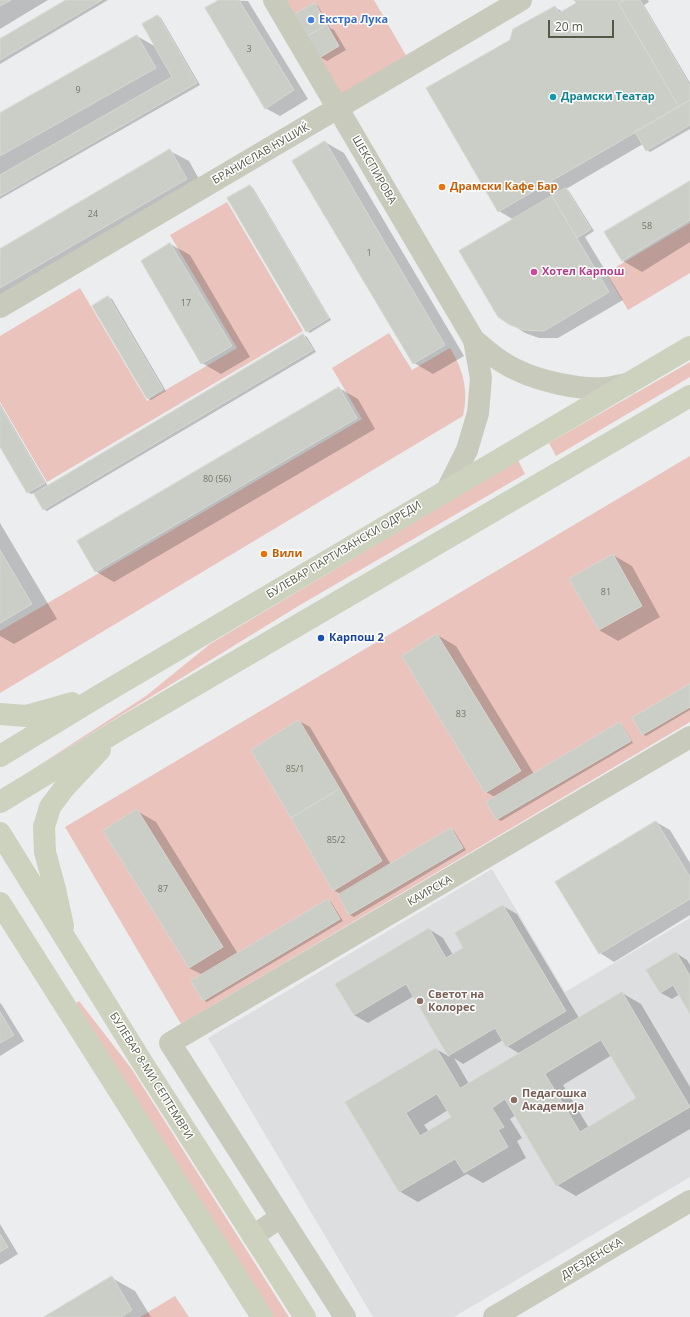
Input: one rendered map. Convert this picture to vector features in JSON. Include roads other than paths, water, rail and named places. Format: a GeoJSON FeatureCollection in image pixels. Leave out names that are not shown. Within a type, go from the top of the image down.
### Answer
{"type":"FeatureCollection","features":[{"type":"Feature","properties":{"kind":"street","name":"ШЕКСПИРОВА"},"geometry":{"type":"LineString","coordinates":[[274,0],[474,340],[481,378],[478,413],[467,450],[447,490]]}},
{"type":"Feature","properties":{"kind":"street","name":"БРАНИСЛАВ НУШИЌ"},"geometry":{"type":"LineString","coordinates":[[0,307],[522,0]]}},
{"type":"Feature","properties":{"kind":"street","name":"ШЕКСПИРОВА"},"geometry":{"type":"LineString","coordinates":[[474,340],[496,358],[517,370],[538,378],[560,384],[591,388],[603,388],[628,384]]}},
{"type":"Feature","properties":{"kind":"street","name":"БУЛЕВАР ПАРТИЗАНСКИ ОДРЕДИ"},"geometry":{"type":"LineString","coordinates":[[0,756],[102,694],[690,347]]}},
{"type":"Feature","properties":{"kind":"street"},"geometry":{"type":"LineString","coordinates":[[0,802],[122,728],[690,396]]}},
{"type":"Feature","properties":{"kind":"street"},"geometry":{"type":"LineString","coordinates":[[0,714],[26,716],[102,694]]}},
{"type":"Feature","properties":{"kind":"street"},"geometry":{"type":"LineString","coordinates":[[67,942],[45,852],[44,827],[50,807],[65,787],[122,728]]}},
{"type":"Feature","properties":{"kind":"street","name":"КАИРСКА"},"geometry":{"type":"LineString","coordinates":[[281,1218],[170,1043],[690,737]]}},
{"type":"Feature","properties":{"kind":"street","name":"БУЛЕВАР 8-МИ СЕПТЕМВРИ"},"geometry":{"type":"LineString","coordinates":[[0,833],[67,942],[305,1317]]}},
{"type":"Feature","properties":{"kind":"street"},"geometry":{"type":"LineString","coordinates":[[0,902],[262,1317]]}},
{"type":"Feature","properties":{"kind":"street"},"geometry":{"type":"LineString","coordinates":[[0,926],[35,959]]}},
{"type":"Feature","properties":{"kind":"street","name":"ДРЕЗДЕНСКА"},"geometry":{"type":"LineString","coordinates":[[494,1317],[690,1201]]}},
{"type":"Feature","properties":{"kind":"street"},"geometry":{"type":"LineString","coordinates":[[253,1236],[281,1218],[345,1317]]}},
{"type":"Feature","properties":{"kind":"place","name":"Екстра Лука"},"geometry":{"type":"Point","coordinates":[311,20]}},
{"type":"Feature","properties":{"kind":"place","name":"Драмски Театар"},"geometry":{"type":"Point","coordinates":[553,97]}},
{"type":"Feature","properties":{"kind":"place","name":"Драмски Кафе Бар"},"geometry":{"type":"Point","coordinates":[442,187]}},
{"type":"Feature","properties":{"kind":"place","name":"Хотел Карпош"},"geometry":{"type":"Point","coordinates":[534,272]}},
{"type":"Feature","properties":{"kind":"place","name":"Вили"},"geometry":{"type":"Point","coordinates":[264,554]}},
{"type":"Feature","properties":{"kind":"place","name":"Карпош 2"},"geometry":{"type":"Point","coordinates":[321,638]}},
{"type":"Feature","properties":{"kind":"place","name":"Светот на Колорес"},"geometry":{"type":"Point","coordinates":[420,1001]}},
{"type":"Feature","properties":{"kind":"place","name":"Педагошка Академија"},"geometry":{"type":"Point","coordinates":[514,1100]}}]}
